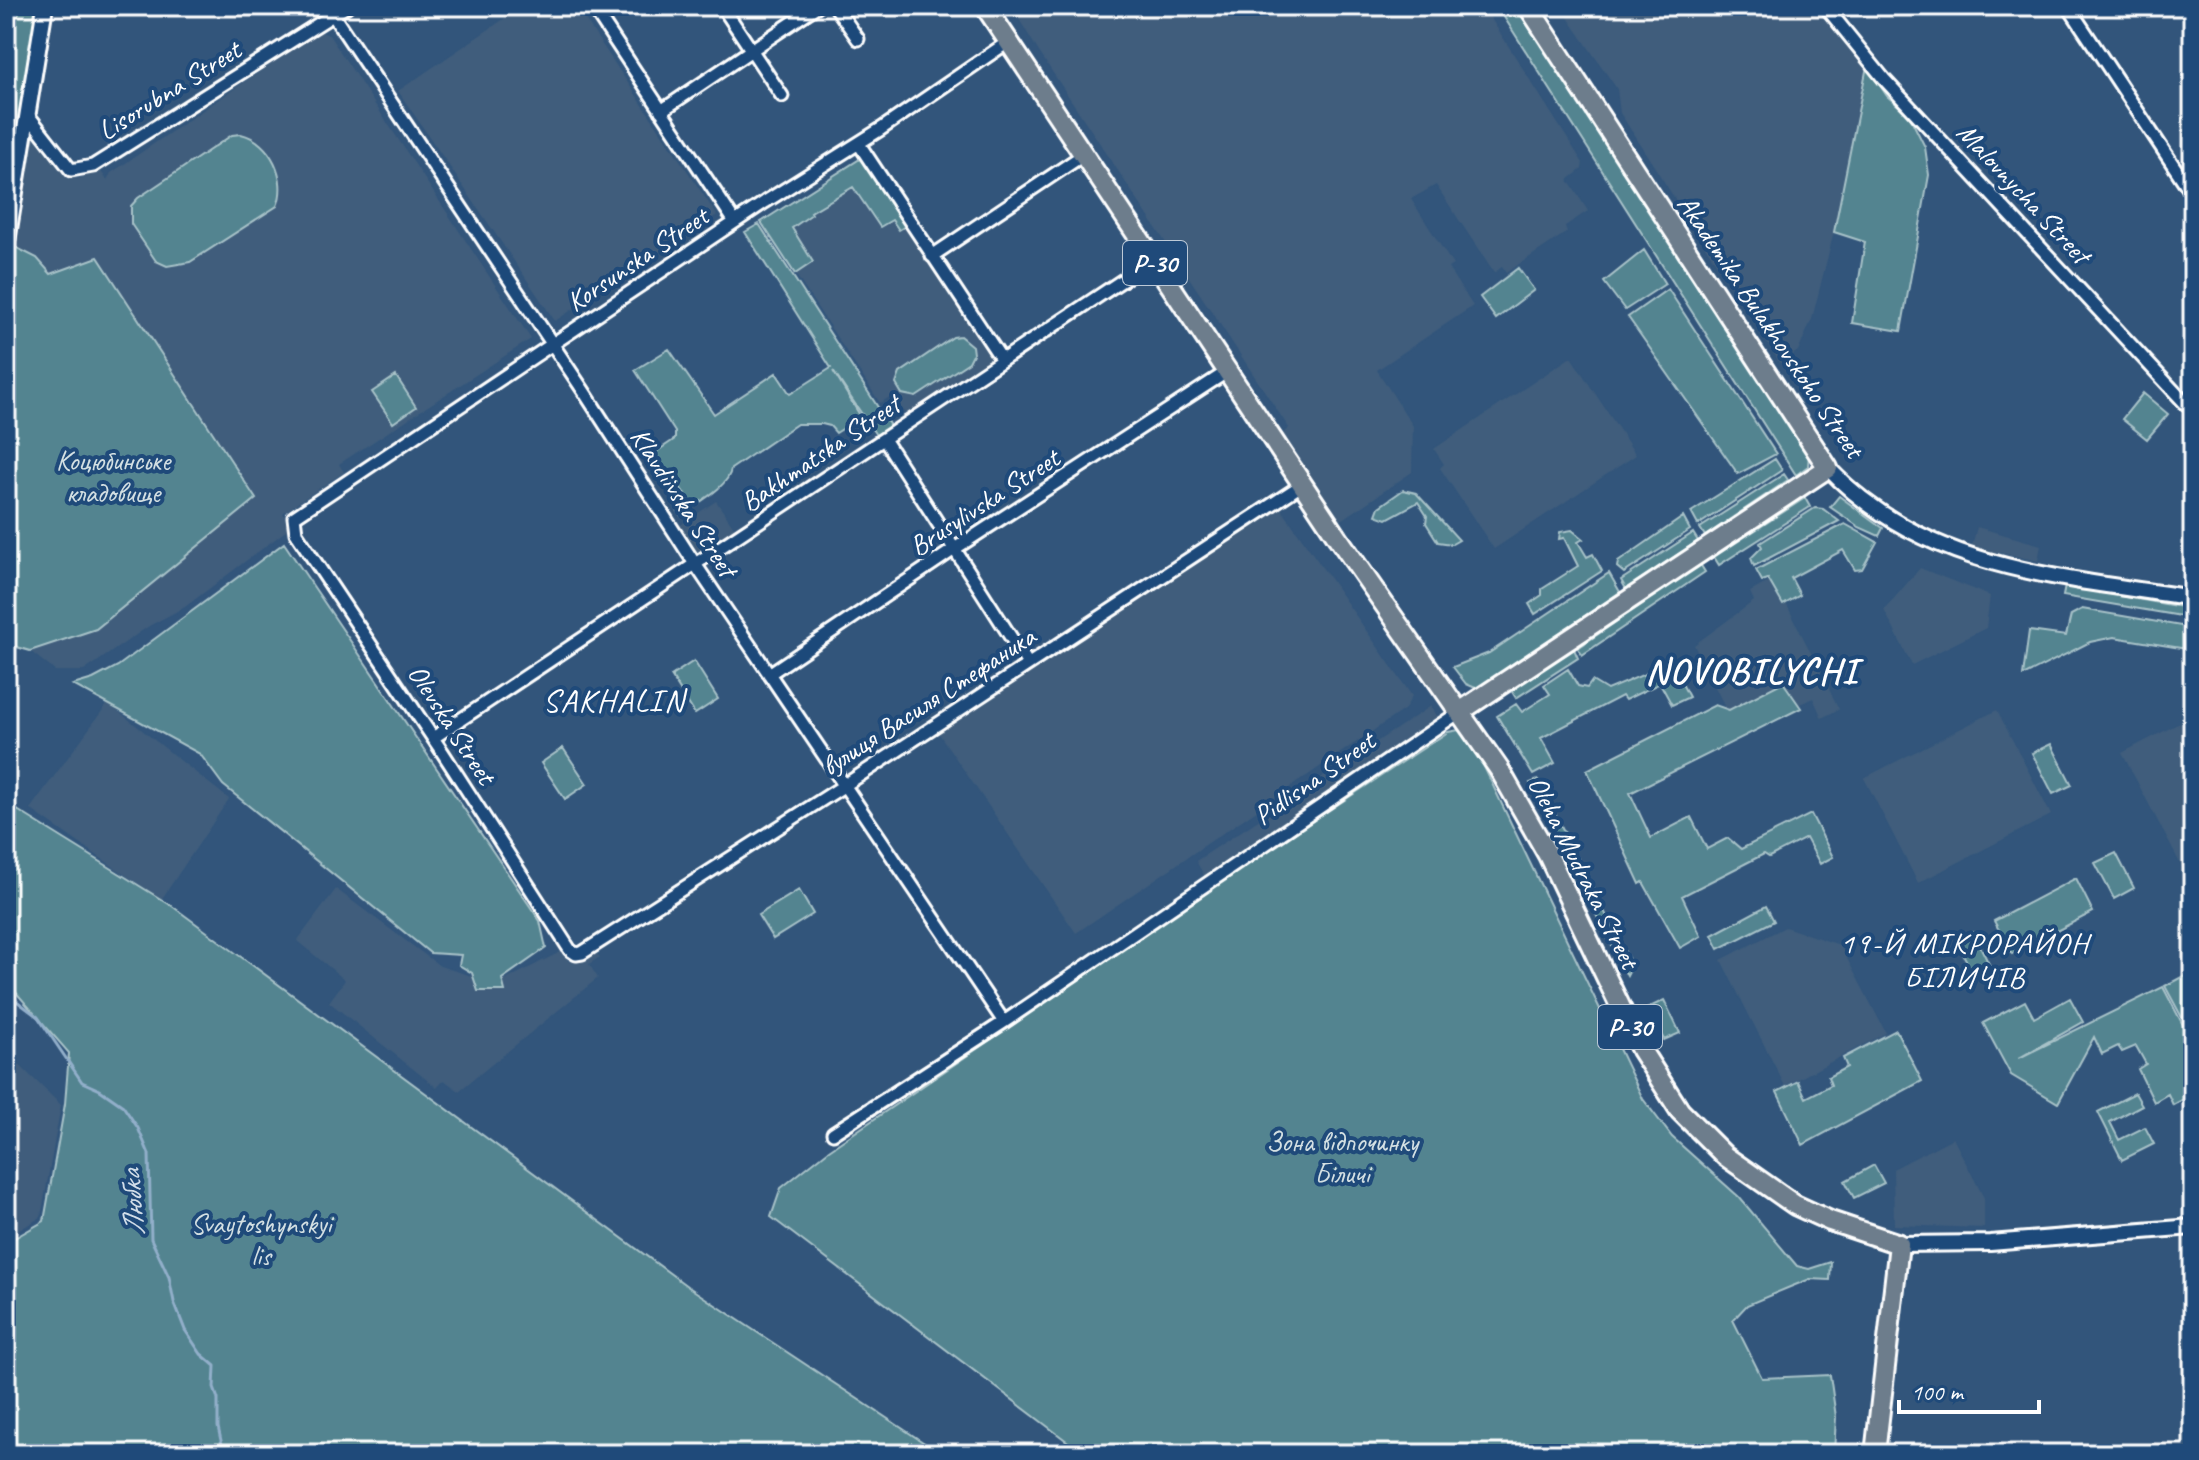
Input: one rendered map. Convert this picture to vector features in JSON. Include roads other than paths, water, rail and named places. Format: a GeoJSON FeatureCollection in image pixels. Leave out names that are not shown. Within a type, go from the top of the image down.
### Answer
{"type":"FeatureCollection","features":[{"type":"Feature","properties":{"kind":"main road","name":"Р-30"},"geometry":{"type":"LineString","coordinates":[[985,6],[1303,484]]}},
{"type":"Feature","properties":{"kind":"main road","name":"Akademika Bulakhovskoho Street"},"geometry":{"type":"LineString","coordinates":[[1528,6],[1828,468]]}},
{"type":"Feature","properties":{"kind":"main road","name":"Pidlisna Street"},"geometry":{"type":"LineString","coordinates":[[1461,711],[1828,468]]}},
{"type":"Feature","properties":{"kind":"main road","name":"Oleha Mudraka Street"},"geometry":{"type":"LineString","coordinates":[[1303,484],[1410,644],[1461,711],[1499,769],[1541,842],[1641,1050],[1680,1111],[1725,1156],[1795,1205],[1830,1221],[1899,1244]]}},
{"type":"Feature","properties":{"kind":"main road"},"geometry":{"type":"LineString","coordinates":[[1875,1454],[1899,1244]]}},
{"type":"Feature","properties":{"kind":"street"},"geometry":{"type":"LineString","coordinates":[[6,248],[45,6]]}},
{"type":"Feature","properties":{"kind":"street"},"geometry":{"type":"LineString","coordinates":[[94,6],[108,6]]}},
{"type":"Feature","properties":{"kind":"street","name":"Lisorubna Street"},"geometry":{"type":"LineString","coordinates":[[28,115],[71,170],[93,166],[330,11],[347,6]]}},
{"type":"Feature","properties":{"kind":"street"},"geometry":{"type":"LineString","coordinates":[[592,6],[735,222]]}},
{"type":"Feature","properties":{"kind":"street"},"geometry":{"type":"LineString","coordinates":[[722,6],[782,96]]}},
{"type":"Feature","properties":{"kind":"street"},"geometry":{"type":"LineString","coordinates":[[661,111],[817,6]]}},
{"type":"Feature","properties":{"kind":"street"},"geometry":{"type":"LineString","coordinates":[[835,6],[858,39]]}},
{"type":"Feature","properties":{"kind":"street","name":"Malovnycha Street"},"geometry":{"type":"LineString","coordinates":[[1825,6],[1884,79],[2185,403],[2193,408]]}},
{"type":"Feature","properties":{"kind":"street"},"geometry":{"type":"LineString","coordinates":[[2068,6],[2193,195]]}},
{"type":"Feature","properties":{"kind":"street"},"geometry":{"type":"LineString","coordinates":[[2187,6],[2193,14]]}},
{"type":"Feature","properties":{"kind":"street","name":"Klavdiivska Street"},"geometry":{"type":"LineString","coordinates":[[330,11],[695,564],[1004,1022]]}},
{"type":"Feature","properties":{"kind":"street","name":"Korsunska Street"},"geometry":{"type":"LineString","coordinates":[[294,517],[1008,42]]}},
{"type":"Feature","properties":{"kind":"street"},"geometry":{"type":"LineString","coordinates":[[859,144],[1002,360]]}},
{"type":"Feature","properties":{"kind":"street"},"geometry":{"type":"LineString","coordinates":[[932,256],[1083,155]]}},
{"type":"Feature","properties":{"kind":"street","name":"Bakhmatska Street"},"geometry":{"type":"LineString","coordinates":[[433,738],[1153,260]]}},
{"type":"Feature","properties":{"kind":"street","name":"Brusylivska Street"},"geometry":{"type":"LineString","coordinates":[[769,674],[1228,371]]}},
{"type":"Feature","properties":{"kind":"street"},"geometry":{"type":"LineString","coordinates":[[884,439],[1028,664]]}},
{"type":"Feature","properties":{"kind":"street","name":"Akademika Bulakhovskoho Street"},"geometry":{"type":"LineString","coordinates":[[1828,468],[1859,497],[1896,522],[1966,556],[2061,579],[2193,598]]}},
{"type":"Feature","properties":{"kind":"street","name":"вулиця Василя Стефаника"},"geometry":{"type":"LineString","coordinates":[[576,954],[845,785],[1303,484]]}},
{"type":"Feature","properties":{"kind":"street","name":"Olevska Street"},"geometry":{"type":"LineString","coordinates":[[294,517],[296,533],[570,950],[576,954]]}},
{"type":"Feature","properties":{"kind":"street","name":"Pidlisna Street"},"geometry":{"type":"LineString","coordinates":[[833,1133],[1004,1022],[1461,711]]}},
{"type":"Feature","properties":{"kind":"street","name":"Oleha Mudraka Street"},"geometry":{"type":"LineString","coordinates":[[1899,1244],[1990,1243],[2193,1227]]}},
{"type":"Feature","properties":{"kind":"waterway","name":"Любка"},"geometry":{"type":"LineString","coordinates":[[6,993],[38,1017],[82,1082],[123,1106],[138,1128],[149,1154],[151,1239],[169,1277],[174,1302],[185,1330],[201,1354],[215,1366],[214,1388],[224,1454]]}},
{"type":"Feature","properties":{"kind":"district","name":"NOVOBILYCHI"},"geometry":{"type":"Point","coordinates":[1752,671]}},
{"type":"Feature","properties":{"kind":"district","name":"SAKHALIN"},"geometry":{"type":"Point","coordinates":[614,700]}},
{"type":"Feature","properties":{"kind":"district","name":"19-Й МІКРОРАЙОН БІЛИЧІВ"},"geometry":{"type":"Point","coordinates":[1965,960]}},
{"type":"Feature","properties":{"kind":"park label","name":"Коцюбинське кладовище"},"geometry":{"type":"Point","coordinates":[113,476]}},
{"type":"Feature","properties":{"kind":"park label","name":"Зона відпочинку Біличі"},"geometry":{"type":"Point","coordinates":[1342,1157]}},
{"type":"Feature","properties":{"kind":"park label","name":"Svaytoshynskyi lis"},"geometry":{"type":"Point","coordinates":[261,1239]}}]}
